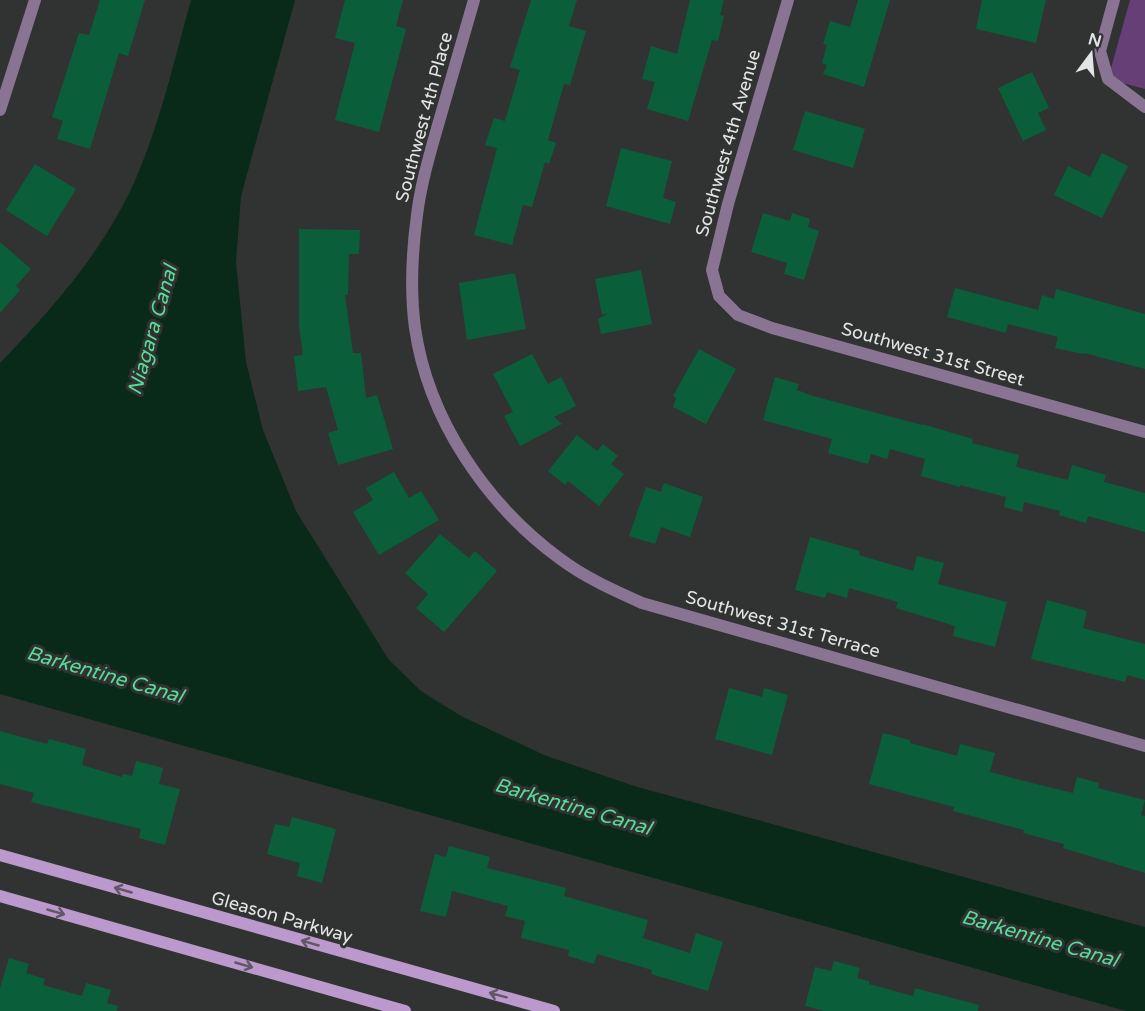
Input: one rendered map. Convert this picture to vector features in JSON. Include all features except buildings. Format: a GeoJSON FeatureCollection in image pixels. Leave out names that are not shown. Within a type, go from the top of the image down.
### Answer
{"type":"FeatureCollection","features":[{"type":"Feature","properties":{"kind":"main road","name":"Gleason Parkway"},"geometry":{"type":"LineString","coordinates":[[0,855],[554,1011]]}},
{"type":"Feature","properties":{"kind":"main road"},"geometry":{"type":"LineString","coordinates":[[0,896],[405,1011]]}},
{"type":"Feature","properties":{"kind":"street"},"geometry":{"type":"LineString","coordinates":[[0,110],[34,0]]}},
{"type":"Feature","properties":{"kind":"street","name":"Southwest 4th Place"},"geometry":{"type":"LineString","coordinates":[[461,452],[442,417],[426,374],[416,330],[412,289],[417,215],[423,178],[474,0]]}},
{"type":"Feature","properties":{"kind":"street","name":"Southwest 4th Avenue"},"geometry":{"type":"LineString","coordinates":[[719,296],[712,270],[728,204],[788,0]]}},
{"type":"Feature","properties":{"kind":"street"},"geometry":{"type":"LineString","coordinates":[[1114,0],[1100,51],[1108,79],[1145,107]]}},
{"type":"Feature","properties":{"kind":"street","name":"Southwest 31st Street"},"geometry":{"type":"LineString","coordinates":[[719,296],[738,315],[772,327],[1145,432]]}},
{"type":"Feature","properties":{"kind":"street","name":"Southwest 31st Terrace"},"geometry":{"type":"LineString","coordinates":[[461,452],[491,494],[523,527],[559,558],[599,584],[642,603],[1145,746]]}},
{"type":"Feature","properties":{"kind":"shaded area"},"geometry":{"type":"Polygon","coordinates":[[[1130,0],[1145,0],[1145,89],[1108,79],[1130,0]]]}},
{"type":"Feature","properties":{"kind":"water"},"geometry":{"type":"Polygon","coordinates":[[[191,0],[295,0],[241,196],[236,262],[246,362],[263,430],[296,511],[389,660],[421,691],[461,716],[544,755],[634,786],[1145,927],[1145,1011],[1126,1011],[0,694],[0,363],[79,273],[112,224],[126,198],[155,129],[191,0]]]}},
{"type":"Feature","properties":{"kind":"water label","name":"Niagara Canal"},"geometry":{"type":"Point","coordinates":[152,330]}},
{"type":"Feature","properties":{"kind":"water label","name":"Barkentine Canal"},"geometry":{"type":"Point","coordinates":[105,674]}},
{"type":"Feature","properties":{"kind":"water label","name":"Barkentine Canal"},"geometry":{"type":"Point","coordinates":[573,806]}},
{"type":"Feature","properties":{"kind":"water label","name":"Barkentine Canal"},"geometry":{"type":"Point","coordinates":[1040,938]}}]}
